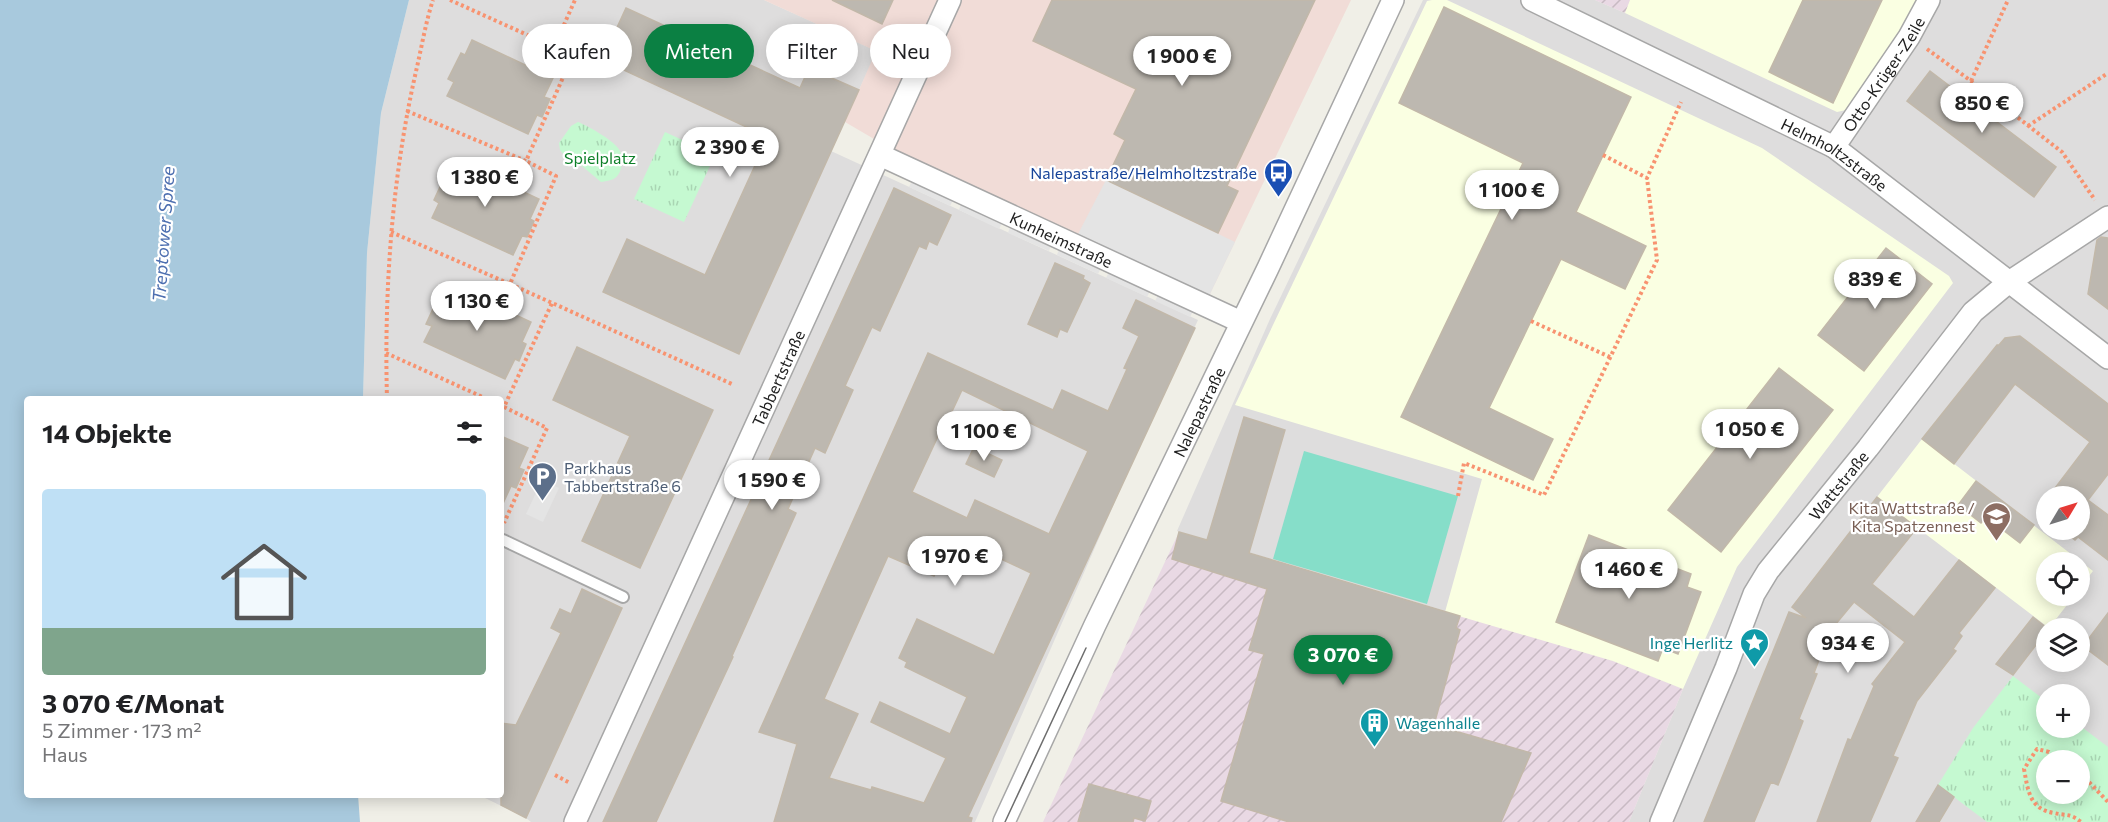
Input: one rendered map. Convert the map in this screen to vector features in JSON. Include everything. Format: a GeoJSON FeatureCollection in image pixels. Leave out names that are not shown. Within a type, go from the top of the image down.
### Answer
{"type":"FeatureCollection","features":[{"type":"Feature","properties":{"kind":"street","name":"Tabbertstraße"},"geometry":{"type":"LineString","coordinates":[[575,822],[950,0]]}},
{"type":"Feature","properties":{"kind":"street","name":"Nalepastraße"},"geometry":{"type":"LineString","coordinates":[[1004,822],[1095,625],[1394,0]]}},
{"type":"Feature","properties":{"kind":"street","name":"Helmholtzstraße"},"geometry":{"type":"LineString","coordinates":[[1532,0],[1834,147],[2108,358]]}},
{"type":"Feature","properties":{"kind":"street","name":"Otto-Krüger-Zeile"},"geometry":{"type":"LineString","coordinates":[[1834,147],[1909,36],[1929,0]]}},
{"type":"Feature","properties":{"kind":"street","name":"Kunheimstraße"},"geometry":{"type":"LineString","coordinates":[[880,155],[1241,322]]}},
{"type":"Feature","properties":{"kind":"street","name":"Wattstraße"},"geometry":{"type":"LineString","coordinates":[[1661,822],[1760,582],[1973,312],[2009,282],[2108,218]]}},
{"type":"Feature","properties":{"kind":"lane"},"geometry":{"type":"LineString","coordinates":[[504,536],[623,597]]}},
{"type":"Feature","properties":{"kind":"path"},"geometry":{"type":"LineString","coordinates":[[387,396],[386,353],[392,232],[407,111],[433,0]]}},
{"type":"Feature","properties":{"kind":"path"},"geometry":{"type":"LineString","coordinates":[[450,0],[522,33]]}},
{"type":"Feature","properties":{"kind":"path"},"geometry":{"type":"LineString","coordinates":[[564,24],[575,0]]}},
{"type":"Feature","properties":{"kind":"path"},"geometry":{"type":"LineString","coordinates":[[1971,81],[2008,0]]}},
{"type":"Feature","properties":{"kind":"path"},"geometry":{"type":"LineString","coordinates":[[1909,36],[2062,152],[2095,200]]}},
{"type":"Feature","properties":{"kind":"path"},"geometry":{"type":"LineString","coordinates":[[2028,126],[2108,74]]}},
{"type":"Feature","properties":{"kind":"path"},"geometry":{"type":"LineString","coordinates":[[526,161],[563,78]]}},
{"type":"Feature","properties":{"kind":"path"},"geometry":{"type":"LineString","coordinates":[[1458,496],[1464,463],[1544,495],[1656,260],[1647,178],[1681,102]]}},
{"type":"Feature","properties":{"kind":"path"},"geometry":{"type":"LineString","coordinates":[[407,111],[556,176],[510,284]]}},
{"type":"Feature","properties":{"kind":"path"},"geometry":{"type":"LineString","coordinates":[[1603,155],[1647,178]]}},
{"type":"Feature","properties":{"kind":"path"},"geometry":{"type":"LineString","coordinates":[[392,232],[732,384]]}},
{"type":"Feature","properties":{"kind":"path"},"geometry":{"type":"LineString","coordinates":[[504,402],[552,303]]}},
{"type":"Feature","properties":{"kind":"path"},"geometry":{"type":"LineString","coordinates":[[1531,321],[1610,357]]}},
{"type":"Feature","properties":{"kind":"path"},"geometry":{"type":"LineString","coordinates":[[386,353],[480,396]]}},
{"type":"Feature","properties":{"kind":"path"},"geometry":{"type":"LineString","coordinates":[[504,407],[547,428],[504,530]]}},
{"type":"Feature","properties":{"kind":"path"},"geometry":{"type":"LineString","coordinates":[[2043,750],[2037,748],[2024,769],[2029,796],[2037,807],[2052,813],[2073,815],[2081,822]]}},
{"type":"Feature","properties":{"kind":"path"},"geometry":{"type":"LineString","coordinates":[[2090,783],[2108,802]]}},
{"type":"Feature","properties":{"kind":"shaded area"},"geometry":{"type":"Polygon","coordinates":[[[409,0],[764,0],[817,24],[766,24],[766,78],[858,78],[858,42],[870,48],[870,66],[831,151],[1198,320],[1138,449],[975,822],[531,822],[485,798],[504,798],[504,396],[363,396],[367,253],[381,113],[409,0]]]}},
{"type":"Feature","properties":{"kind":"shaded area"},"geometry":{"type":"Polygon","coordinates":[[[764,0],[1351,0],[1209,296],[910,160],[845,122],[870,65],[870,78],[951,78],[951,24],[870,24],[870,48],[858,43],[858,24],[817,24],[764,0]]]}},
{"type":"Feature","properties":{"kind":"shaded area"},"geometry":{"type":"Polygon","coordinates":[[[1423,0],[1595,0],[1625,13],[1631,0],[2108,0],[2108,822],[1629,822],[1683,689],[1613,661],[1177,531],[1270,319],[1423,0]]]}},
{"type":"Feature","properties":{"kind":"shaded area"},"geometry":{"type":"Polygon","coordinates":[[[1447,0],[1762,148],[1949,276],[1953,283],[1737,567],[1683,689],[1613,661],[1445,612],[1482,479],[1235,405],[1427,1],[1447,0]]]}},
{"type":"Feature","properties":{"kind":"shaded area"},"geometry":{"type":"Polygon","coordinates":[[[1595,0],[1631,0],[1625,13],[1595,0]]]}},
{"type":"Feature","properties":{"kind":"shaded area"},"geometry":{"type":"Polygon","coordinates":[[[1630,0],[1918,0],[1885,54],[1846,110],[1837,112],[1625,13],[1630,0]]]}},
{"type":"Feature","properties":{"kind":"shaded area"},"geometry":{"type":"Polygon","coordinates":[[[1106,180],[1235,242],[1209,296],[1077,236],[1106,180]]]}},
{"type":"Feature","properties":{"kind":"shaded area"},"geometry":{"type":"Polygon","coordinates":[[[912,181],[953,200],[950,206],[909,187],[912,181]]]}},
{"type":"Feature","properties":{"kind":"shaded area"},"geometry":{"type":"Polygon","coordinates":[[[961,204],[1002,223],[999,229],[959,210],[961,204]]]}},
{"type":"Feature","properties":{"kind":"shaded area"},"geometry":{"type":"Polygon","coordinates":[[[1010,227],[1051,245],[1049,251],[1008,233],[1010,227]]]}},
{"type":"Feature","properties":{"kind":"shaded area"},"geometry":{"type":"Polygon","coordinates":[[[1059,249],[1101,268],[1098,274],[1057,255],[1059,249]]]}},
{"type":"Feature","properties":{"kind":"shaded area"},"geometry":{"type":"Polygon","coordinates":[[[1109,272],[1150,291],[1147,297],[1106,278],[1109,272]]]}},
{"type":"Feature","properties":{"kind":"shaded area"},"geometry":{"type":"Polygon","coordinates":[[[1158,295],[1193,311],[1190,317],[1155,301],[1158,295]]]}},
{"type":"Feature","properties":{"kind":"shaded area","name":"Kita Wattstraße / Kita Spatzennest"},"geometry":{"type":"Polygon","coordinates":[[[1922,439],[2036,527],[2036,540],[2053,540],[2068,552],[2036,552],[2036,606],[2066,606],[2057,618],[2036,618],[1877,497],[1922,439]]]}},
{"type":"Feature","properties":{"kind":"shaded area","name":"Parkhaus Tabbertstraße 6"},"geometry":{"type":"Polygon","coordinates":[[[542,480],[559,488],[543,522],[526,514],[542,480]]]}},
{"type":"Feature","properties":{"kind":"shaded area"},"geometry":{"type":"Polygon","coordinates":[[[1179,532],[1613,661],[1683,689],[1629,822],[1043,822],[1179,532]]]}},
{"type":"Feature","properties":{"kind":"green space","name":"Spielplatz"},"geometry":{"type":"Polygon","coordinates":[[[578,122],[605,137],[618,148],[622,164],[618,176],[601,182],[560,150],[559,143],[571,126],[578,122]]]}},
{"type":"Feature","properties":{"kind":"green space"},"geometry":{"type":"Polygon","coordinates":[[[665,132],[715,155],[684,222],[634,199],[665,132]]]}},
{"type":"Feature","properties":{"kind":"green space"},"geometry":{"type":"Polygon","coordinates":[[[1304,451],[1458,496],[1427,604],[1273,559],[1304,451]]]}},
{"type":"Feature","properties":{"kind":"green space"},"geometry":{"type":"Polygon","coordinates":[[[2013,676],[2036,693],[2036,738],[2090,738],[2090,733],[2108,747],[2108,822],[1987,822],[1938,785],[1973,728],[2013,676]]]}},
{"type":"Feature","properties":{"kind":"water","name":"Treptower Spree"},"geometry":{"type":"Polygon","coordinates":[[[0,0],[409,0],[381,113],[367,253],[363,396],[24,396],[24,798],[358,798],[360,822],[0,822],[0,0]]]}},
{"type":"Feature","properties":{"kind":"building"},"geometry":{"type":"Polygon","coordinates":[[[832,0],[893,0],[882,24],[832,0]]]}},
{"type":"Feature","properties":{"kind":"building"},"geometry":{"type":"Polygon","coordinates":[[[1052,0],[1315,0],[1227,186],[1238,191],[1218,233],[1106,180],[1125,140],[1114,134],[1136,89],[1033,41],[1052,0]]]}},
{"type":"Feature","properties":{"kind":"building"},"geometry":{"type":"Polygon","coordinates":[[[1803,0],[1882,0],[1833,103],[1769,72],[1803,0]]]}},
{"type":"Feature","properties":{"kind":"building"},"geometry":{"type":"Polygon","coordinates":[[[1444,7],[1631,97],[1576,212],[1646,246],[1625,289],[1561,259],[1489,408],[1553,439],[1533,480],[1401,417],[1523,163],[1399,103],[1444,7]]]}},
{"type":"Feature","properties":{"kind":"building"},"geometry":{"type":"Polygon","coordinates":[[[626,8],[661,24],[644,24],[644,78],[754,78],[754,67],[766,72],[766,78],[778,78],[800,88],[804,78],[832,78],[859,90],[739,354],[603,292],[627,239],[705,275],[768,137],[632,74],[632,24],[619,24],[626,8]]]}},
{"type":"Feature","properties":{"kind":"building"},"geometry":{"type":"Polygon","coordinates":[[[472,40],[522,63],[522,78],[553,78],[544,97],[550,99],[542,117],[537,115],[528,134],[447,96],[454,82],[448,79],[461,53],[465,55],[472,40]]]}},
{"type":"Feature","properties":{"kind":"building"},"geometry":{"type":"Polygon","coordinates":[[[1930,71],[2056,167],[2034,197],[1907,101],[1930,71]]]}},
{"type":"Feature","properties":{"kind":"building"},"geometry":{"type":"Polygon","coordinates":[[[458,161],[539,199],[530,219],[534,221],[527,237],[522,236],[513,255],[432,218],[439,203],[434,200],[446,174],[451,177],[458,161]]]}},
{"type":"Feature","properties":{"kind":"building"},"geometry":{"type":"Polygon","coordinates":[[[894,188],[951,215],[937,245],[929,241],[926,249],[919,246],[880,331],[872,327],[845,386],[853,390],[825,453],[815,448],[788,509],[796,513],[733,657],[656,822],[603,822],[894,188]]]}},
{"type":"Feature","properties":{"kind":"building"},"geometry":{"type":"Polygon","coordinates":[[[2101,237],[2108,238],[2108,309],[2088,294],[2097,240],[2101,237]]]}},
{"type":"Feature","properties":{"kind":"building"},"geometry":{"type":"Polygon","coordinates":[[[1886,248],[1932,284],[1864,371],[1818,335],[1886,248]]]}},
{"type":"Feature","properties":{"kind":"building"},"geometry":{"type":"Polygon","coordinates":[[[1055,263],[1084,276],[1083,279],[1090,283],[1067,332],[1060,329],[1057,337],[1028,324],[1055,263]]]}},
{"type":"Feature","properties":{"kind":"building"},"geometry":{"type":"Polygon","coordinates":[[[451,285],[531,322],[522,342],[526,344],[519,361],[515,359],[505,379],[424,342],[432,326],[426,324],[438,298],[443,300],[451,285]]]}},
{"type":"Feature","properties":{"kind":"building"},"geometry":{"type":"Polygon","coordinates":[[[1136,300],[1195,328],[968,817],[972,818],[971,822],[774,822],[797,744],[759,732],[928,353],[1053,410],[1062,390],[1108,411],[1139,336],[1123,328],[1136,300]],[[962,390],[912,492],[967,518],[975,500],[1049,534],[1088,451],[962,390]],[[952,536],[934,576],[888,556],[824,699],[858,714],[829,778],[871,790],[872,787],[924,803],[946,758],[871,722],[880,702],[950,734],[967,697],[905,667],[907,662],[899,658],[917,619],[994,655],[1031,573],[952,536]]]}},
{"type":"Feature","properties":{"kind":"building"},"geometry":{"type":"Polygon","coordinates":[[[2020,336],[2108,404],[2108,474],[2090,497],[2090,486],[2057,486],[2090,442],[2015,384],[1954,464],[1922,439],[2005,338],[2020,336]]]}},
{"type":"Feature","properties":{"kind":"building"},"geometry":{"type":"Polygon","coordinates":[[[577,347],[713,410],[640,568],[582,541],[630,436],[553,400],[577,347]]]}},
{"type":"Feature","properties":{"kind":"building"},"geometry":{"type":"Polygon","coordinates":[[[1779,368],[1833,410],[1721,552],[1668,510],[1779,368]]]}},
{"type":"Feature","properties":{"kind":"building"},"geometry":{"type":"Polygon","coordinates":[[[1244,417],[1285,430],[1249,553],[1460,616],[1456,628],[1460,630],[1434,725],[1531,753],[1501,822],[1289,822],[1221,801],[1264,654],[1249,650],[1267,589],[1172,559],[1179,532],[1207,540],[1244,417]]]}},
{"type":"Feature","properties":{"kind":"building"},"geometry":{"type":"Polygon","coordinates":[[[504,437],[528,448],[519,468],[524,470],[516,488],[511,486],[504,501],[504,437]]]}},
{"type":"Feature","properties":{"kind":"building"},"geometry":{"type":"Polygon","coordinates":[[[974,447],[1002,460],[994,477],[966,464],[974,447]]]}},
{"type":"Feature","properties":{"kind":"building"},"geometry":{"type":"Polygon","coordinates":[[[1976,481],[2034,525],[2020,543],[1986,517],[1981,523],[1958,505],[1976,481]]]}},
{"type":"Feature","properties":{"kind":"building"},"geometry":{"type":"Polygon","coordinates":[[[1877,497],[1917,528],[1872,584],[1914,617],[1959,560],[1995,588],[1959,633],[1962,636],[1953,649],[1956,651],[1917,701],[1893,756],[1898,758],[1870,822],[1817,822],[1848,739],[1851,740],[1874,686],[1872,684],[1905,642],[1854,602],[1830,631],[1814,673],[1817,674],[1799,719],[1803,721],[1788,760],[1778,785],[1771,782],[1754,822],[1704,822],[1789,612],[1806,618],[1792,607],[1877,497]]]}},
{"type":"Feature","properties":{"kind":"building"},"geometry":{"type":"Polygon","coordinates":[[[2090,502],[2108,515],[2108,560],[2082,540],[2090,540],[2090,502]]]}},
{"type":"Feature","properties":{"kind":"building"},"geometry":{"type":"Polygon","coordinates":[[[1589,535],[1691,574],[1687,587],[1701,592],[1678,654],[1663,648],[1658,661],[1556,622],[1589,535]]]}},
{"type":"Feature","properties":{"kind":"building"},"geometry":{"type":"Polygon","coordinates":[[[582,589],[622,608],[526,818],[501,805],[501,798],[504,798],[504,723],[516,725],[561,633],[551,628],[560,609],[571,614],[582,589]]]}},
{"type":"Feature","properties":{"kind":"building"},"geometry":{"type":"Polygon","coordinates":[[[2108,613],[2108,665],[2090,651],[2090,637],[2108,613]]]}},
{"type":"Feature","properties":{"kind":"building"},"geometry":{"type":"Polygon","coordinates":[[[2033,617],[2036,619],[2036,645],[2013,675],[1996,664],[2033,617]]]}},
{"type":"Feature","properties":{"kind":"building"},"geometry":{"type":"Polygon","coordinates":[[[1089,784],[1151,801],[1145,821],[1134,818],[1133,822],[1078,822],[1089,784]]]}},
{"type":"Feature","properties":{"kind":"building"},"geometry":{"type":"Polygon","coordinates":[[[1938,785],[1954,797],[1939,822],[1916,822],[1938,785]]]}},
{"type":"Feature","properties":{"kind":"tram line"},"geometry":{"type":"LineString","coordinates":[[1005,822],[1086,648]]}},
{"type":"Feature","properties":{"kind":"place","name":"Nalepastraße/Helmholtzstraße"},"geometry":{"type":"Point","coordinates":[1278,198]}},
{"type":"Feature","properties":{"kind":"place","name":"Parkhaus Tabbertstraße 6"},"geometry":{"type":"Point","coordinates":[543,502]}},
{"type":"Feature","properties":{"kind":"place","name":"Kita Wattstraße / Kita Spatzennest"},"geometry":{"type":"Point","coordinates":[1996,542]}},
{"type":"Feature","properties":{"kind":"place","name":"Inge Herlitz"},"geometry":{"type":"Point","coordinates":[1754,668]}},
{"type":"Feature","properties":{"kind":"place","name":"Wagenhalle"},"geometry":{"type":"Point","coordinates":[1375,748]}}]}
